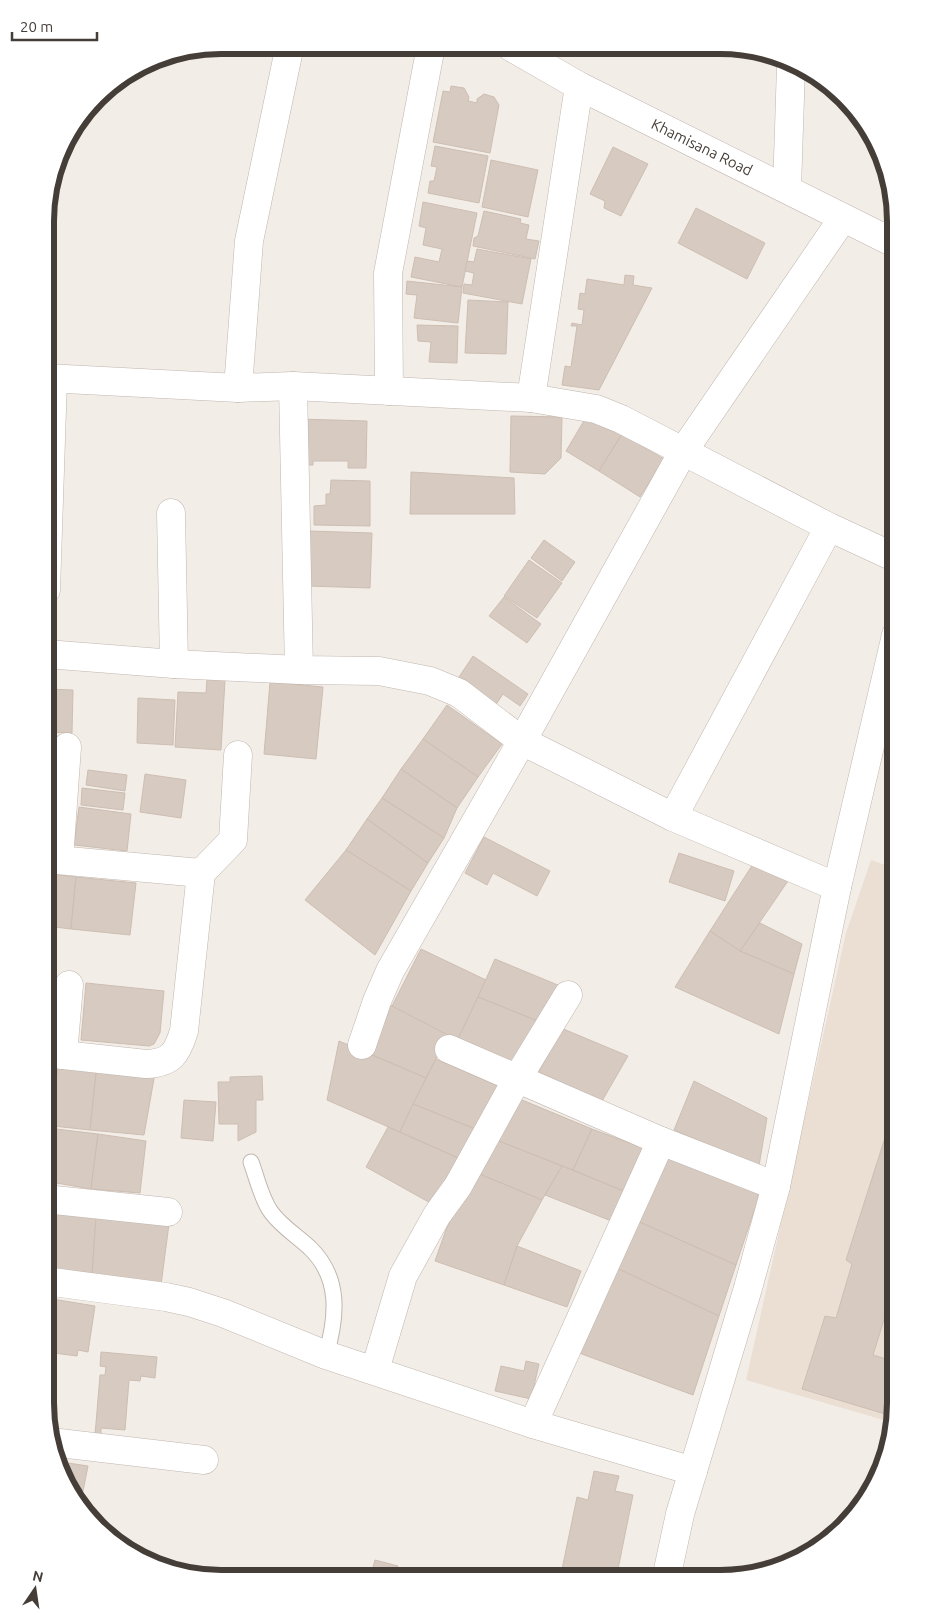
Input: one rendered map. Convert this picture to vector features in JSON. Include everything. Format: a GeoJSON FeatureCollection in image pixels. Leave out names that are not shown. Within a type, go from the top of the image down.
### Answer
{"type":"FeatureCollection","features":[{"type":"Feature","properties":{"kind":"street"},"geometry":{"type":"LineString","coordinates":[[238,388],[249,241],[288,54]]}},
{"type":"Feature","properties":{"kind":"street"},"geometry":{"type":"LineString","coordinates":[[389,391],[388,273],[429,54]]}},
{"type":"Feature","properties":{"kind":"street","name":"Khamisana Road"},"geometry":{"type":"LineString","coordinates":[[522,54],[579,86],[887,240]]}},
{"type":"Feature","properties":{"kind":"street"},"geometry":{"type":"LineString","coordinates":[[787,189],[791,70]]}},
{"type":"Feature","properties":{"kind":"street"},"geometry":{"type":"LineString","coordinates":[[531,398],[579,86]]}},
{"type":"Feature","properties":{"kind":"street"},"geometry":{"type":"LineString","coordinates":[[362,1046],[377,1001],[390,971],[522,741],[684,450],[843,218]]}},
{"type":"Feature","properties":{"kind":"street"},"geometry":{"type":"LineString","coordinates":[[54,378],[238,388],[293,386],[531,398],[596,409],[621,418],[829,527],[887,554]]}},
{"type":"Feature","properties":{"kind":"street"},"geometry":{"type":"LineString","coordinates":[[293,386],[299,670]]}},
{"type":"Feature","properties":{"kind":"street"},"geometry":{"type":"LineString","coordinates":[[171,513],[174,664]]}},
{"type":"Feature","properties":{"kind":"street"},"geometry":{"type":"LineString","coordinates":[[673,817],[829,527]]}},
{"type":"Feature","properties":{"kind":"street"},"geometry":{"type":"LineString","coordinates":[[54,655],[174,664],[299,670],[379,671],[430,681],[459,692],[522,741],[673,817],[837,887]]}},
{"type":"Feature","properties":{"kind":"street"},"geometry":{"type":"LineString","coordinates":[[668,1570],[680,1514],[748,1288],[776,1186],[837,887],[887,673]]}},
{"type":"Feature","properties":{"kind":"street"},"geometry":{"type":"LineString","coordinates":[[54,845],[67,747]]}},
{"type":"Feature","properties":{"kind":"street"},"geometry":{"type":"LineString","coordinates":[[69,985],[54,1054],[159,1064],[169,1059],[176,1052],[184,1031],[202,873],[233,840],[238,755]]}},
{"type":"Feature","properties":{"kind":"street"},"geometry":{"type":"LineString","coordinates":[[54,860],[202,873]]}},
{"type":"Feature","properties":{"kind":"street"},"geometry":{"type":"LineString","coordinates":[[375,1370],[403,1276],[437,1215],[458,1186],[517,1080],[568,995]]}},
{"type":"Feature","properties":{"kind":"street"},"geometry":{"type":"LineString","coordinates":[[449,1049],[661,1141],[776,1186]]}},
{"type":"Feature","properties":{"kind":"street"},"geometry":{"type":"LineString","coordinates":[[533,1424],[661,1141]]}},
{"type":"Feature","properties":{"kind":"street"},"geometry":{"type":"LineString","coordinates":[[54,1201],[168,1212]]}},
{"type":"Feature","properties":{"kind":"street"},"geometry":{"type":"LineString","coordinates":[[54,1282],[166,1297],[188,1302],[223,1313],[326,1355],[533,1424],[693,1471]]}},
{"type":"Feature","properties":{"kind":"street"},"geometry":{"type":"LineString","coordinates":[[59,1443],[204,1460]]}},
{"type":"Feature","properties":{"kind":"lane"},"geometry":{"type":"LineString","coordinates":[[251,1162],[270,1212],[312,1250],[327,1268],[334,1298],[333,1330],[326,1355]]}},
{"type":"Feature","properties":{"kind":"shaded area"},"geometry":{"type":"Polygon","coordinates":[[[871,860],[887,866],[886,1421],[746,1380],[846,933],[871,860]]]}},
{"type":"Feature","properties":{"kind":"building"},"geometry":{"type":"Polygon","coordinates":[[[451,86],[464,88],[469,97],[468,101],[477,103],[477,99],[484,94],[494,97],[499,105],[490,153],[433,142],[443,91],[450,92],[451,86]]]}},
{"type":"Feature","properties":{"kind":"building"},"geometry":{"type":"Polygon","coordinates":[[[435,146],[488,156],[479,203],[428,193],[430,181],[434,181],[437,167],[431,166],[435,146]]]}},
{"type":"Feature","properties":{"kind":"building"},"geometry":{"type":"Polygon","coordinates":[[[613,147],[648,164],[621,216],[604,208],[605,201],[590,194],[613,147]]]}},
{"type":"Feature","properties":{"kind":"building"},"geometry":{"type":"Polygon","coordinates":[[[491,160],[538,170],[528,217],[482,207],[491,160]]]}},
{"type":"Feature","properties":{"kind":"building"},"geometry":{"type":"Polygon","coordinates":[[[423,202],[477,213],[462,287],[411,277],[415,257],[439,262],[442,249],[423,245],[426,228],[419,226],[423,202]]]}},
{"type":"Feature","properties":{"kind":"building"},"geometry":{"type":"Polygon","coordinates":[[[696,208],[765,243],[747,279],[678,243],[696,208]]]}},
{"type":"Feature","properties":{"kind":"building"},"geometry":{"type":"Polygon","coordinates":[[[484,211],[521,219],[520,223],[529,225],[526,239],[539,241],[535,259],[473,246],[474,238],[478,236],[484,211]]]}},
{"type":"Feature","properties":{"kind":"building"},"geometry":{"type":"Polygon","coordinates":[[[477,249],[531,259],[522,304],[463,293],[464,284],[472,285],[474,273],[465,271],[467,261],[474,262],[477,249]]]}},
{"type":"Feature","properties":{"kind":"building"},"geometry":{"type":"Polygon","coordinates":[[[625,275],[634,276],[633,285],[652,288],[599,390],[562,385],[565,366],[571,367],[577,326],[571,326],[572,323],[582,325],[584,310],[578,309],[580,293],[585,294],[587,279],[624,285],[625,275]]]}},
{"type":"Feature","properties":{"kind":"building"},"geometry":{"type":"Polygon","coordinates":[[[407,281],[462,287],[458,323],[414,318],[417,295],[406,294],[407,281]]]}},
{"type":"Feature","properties":{"kind":"building"},"geometry":{"type":"Polygon","coordinates":[[[468,300],[508,302],[506,354],[465,353],[468,300]]]}},
{"type":"Feature","properties":{"kind":"building"},"geometry":{"type":"Polygon","coordinates":[[[417,325],[458,326],[457,363],[429,362],[431,342],[418,341],[417,325]]]}},
{"type":"Feature","properties":{"kind":"building"},"geometry":{"type":"Polygon","coordinates":[[[588,414],[622,434],[599,471],[566,451],[588,414]]]}},
{"type":"Feature","properties":{"kind":"building"},"geometry":{"type":"Polygon","coordinates":[[[511,416],[562,417],[561,458],[545,474],[510,472],[511,416]]]}},
{"type":"Feature","properties":{"kind":"building"},"geometry":{"type":"Polygon","coordinates":[[[299,419],[367,421],[366,468],[348,468],[348,461],[313,461],[313,465],[298,465],[299,419]]]}},
{"type":"Feature","properties":{"kind":"building"},"geometry":{"type":"Polygon","coordinates":[[[622,434],[664,459],[640,497],[599,471],[622,434]]]}},
{"type":"Feature","properties":{"kind":"building"},"geometry":{"type":"Polygon","coordinates":[[[411,472],[514,478],[515,514],[410,514],[411,472]]]}},
{"type":"Feature","properties":{"kind":"building"},"geometry":{"type":"Polygon","coordinates":[[[331,480],[370,481],[370,526],[314,525],[314,506],[326,505],[326,494],[330,494],[331,480]]]}},
{"type":"Feature","properties":{"kind":"building"},"geometry":{"type":"Polygon","coordinates":[[[309,531],[372,533],[370,588],[307,586],[309,531]]]}},
{"type":"Feature","properties":{"kind":"building"},"geometry":{"type":"Polygon","coordinates":[[[544,540],[575,562],[562,581],[531,558],[544,540]]]}},
{"type":"Feature","properties":{"kind":"building"},"geometry":{"type":"Polygon","coordinates":[[[529,560],[562,583],[537,618],[504,596],[529,560]]]}},
{"type":"Feature","properties":{"kind":"building"},"geometry":{"type":"Polygon","coordinates":[[[504,597],[541,624],[527,643],[489,616],[504,597]]]}},
{"type":"Feature","properties":{"kind":"building"},"geometry":{"type":"Polygon","coordinates":[[[473,656],[528,694],[520,706],[503,694],[495,706],[457,680],[473,656]]]}},
{"type":"Feature","properties":{"kind":"building"},"geometry":{"type":"Polygon","coordinates":[[[207,679],[225,680],[221,750],[175,747],[178,692],[206,693],[207,679]]]}},
{"type":"Feature","properties":{"kind":"building"},"geometry":{"type":"Polygon","coordinates":[[[270,682],[323,687],[316,759],[264,754],[270,682]]]}},
{"type":"Feature","properties":{"kind":"building"},"geometry":{"type":"Polygon","coordinates":[[[54,689],[73,690],[72,733],[54,732],[54,689]]]}},
{"type":"Feature","properties":{"kind":"building"},"geometry":{"type":"Polygon","coordinates":[[[138,698],[175,700],[173,745],[137,743],[138,698]]]}},
{"type":"Feature","properties":{"kind":"building"},"geometry":{"type":"Polygon","coordinates":[[[447,705],[502,744],[478,777],[423,739],[447,705]]]}},
{"type":"Feature","properties":{"kind":"building"},"geometry":{"type":"Polygon","coordinates":[[[423,739],[478,777],[457,808],[401,769],[423,739]]]}},
{"type":"Feature","properties":{"kind":"building"},"geometry":{"type":"Polygon","coordinates":[[[401,769],[457,808],[444,838],[382,798],[401,769]]]}},
{"type":"Feature","properties":{"kind":"building"},"geometry":{"type":"Polygon","coordinates":[[[88,770],[127,775],[125,791],[86,785],[88,770]]]}},
{"type":"Feature","properties":{"kind":"building"},"geometry":{"type":"Polygon","coordinates":[[[145,774],[186,780],[181,818],[140,812],[145,774]]]}},
{"type":"Feature","properties":{"kind":"building"},"geometry":{"type":"Polygon","coordinates":[[[82,788],[125,793],[123,810],[81,805],[82,788]]]}},
{"type":"Feature","properties":{"kind":"building"},"geometry":{"type":"Polygon","coordinates":[[[382,798],[444,838],[428,863],[367,819],[382,798]]]}},
{"type":"Feature","properties":{"kind":"building"},"geometry":{"type":"Polygon","coordinates":[[[79,807],[131,814],[127,851],[74,845],[79,807]]]}},
{"type":"Feature","properties":{"kind":"building"},"geometry":{"type":"Polygon","coordinates":[[[367,819],[428,863],[411,891],[346,850],[367,819]]]}},
{"type":"Feature","properties":{"kind":"building"},"geometry":{"type":"Polygon","coordinates":[[[484,837],[550,871],[537,896],[493,873],[487,885],[465,873],[484,837]]]}},
{"type":"Feature","properties":{"kind":"building"},"geometry":{"type":"Polygon","coordinates":[[[346,850],[411,891],[375,955],[305,900],[346,850]]]}},
{"type":"Feature","properties":{"kind":"building"},"geometry":{"type":"Polygon","coordinates":[[[679,853],[734,871],[725,901],[669,882],[679,853]]]}},
{"type":"Feature","properties":{"kind":"building"},"geometry":{"type":"Polygon","coordinates":[[[753,864],[788,881],[740,951],[710,931],[753,864]]]}},
{"type":"Feature","properties":{"kind":"building"},"geometry":{"type":"Polygon","coordinates":[[[54,874],[76,877],[71,929],[54,927],[54,874]]]}},
{"type":"Feature","properties":{"kind":"building"},"geometry":{"type":"Polygon","coordinates":[[[76,877],[136,883],[130,935],[71,929],[76,877]]]}},
{"type":"Feature","properties":{"kind":"building"},"geometry":{"type":"Polygon","coordinates":[[[760,923],[802,944],[794,974],[740,951],[760,923]]]}},
{"type":"Feature","properties":{"kind":"building"},"geometry":{"type":"Polygon","coordinates":[[[710,931],[740,951],[794,974],[779,1034],[675,987],[710,931]]]}},
{"type":"Feature","properties":{"kind":"building"},"geometry":{"type":"Polygon","coordinates":[[[421,949],[486,980],[457,1041],[392,1006],[421,949]]]}},
{"type":"Feature","properties":{"kind":"building"},"geometry":{"type":"Polygon","coordinates":[[[495,959],[565,988],[545,1024],[478,997],[495,959]]]}},
{"type":"Feature","properties":{"kind":"building"},"geometry":{"type":"Polygon","coordinates":[[[54,983],[60,983],[56,1033],[54,1033],[54,983]]]}},
{"type":"Feature","properties":{"kind":"building"},"geometry":{"type":"Polygon","coordinates":[[[86,983],[164,991],[160,1033],[154,1044],[149,1046],[81,1040],[86,983]]]}},
{"type":"Feature","properties":{"kind":"building"},"geometry":{"type":"Polygon","coordinates":[[[478,997],[545,1024],[518,1068],[457,1041],[478,997]]]}},
{"type":"Feature","properties":{"kind":"building"},"geometry":{"type":"Polygon","coordinates":[[[388,1004],[448,1035],[426,1078],[370,1054],[388,1004]]]}},
{"type":"Feature","properties":{"kind":"building"},"geometry":{"type":"Polygon","coordinates":[[[561,1028],[628,1056],[602,1101],[539,1072],[561,1028]]]}},
{"type":"Feature","properties":{"kind":"building"},"geometry":{"type":"Polygon","coordinates":[[[339,1041],[426,1078],[400,1132],[327,1100],[339,1041]]]}},
{"type":"Feature","properties":{"kind":"building"},"geometry":{"type":"Polygon","coordinates":[[[436,1059],[500,1087],[475,1129],[413,1104],[436,1059]]]}},
{"type":"Feature","properties":{"kind":"building"},"geometry":{"type":"Polygon","coordinates":[[[54,1061],[58,1061],[54,1113],[54,1061]]]}},
{"type":"Feature","properties":{"kind":"building"},"geometry":{"type":"Polygon","coordinates":[[[58,1061],[97,1064],[90,1130],[54,1126],[58,1061]]]}},
{"type":"Feature","properties":{"kind":"building"},"geometry":{"type":"Polygon","coordinates":[[[97,1064],[155,1073],[144,1135],[90,1130],[97,1064]]]}},
{"type":"Feature","properties":{"kind":"building"},"geometry":{"type":"Polygon","coordinates":[[[262,1076],[263,1100],[256,1100],[256,1132],[238,1141],[238,1124],[219,1124],[218,1082],[230,1082],[230,1077],[262,1076]]]}},
{"type":"Feature","properties":{"kind":"building"},"geometry":{"type":"Polygon","coordinates":[[[694,1081],[767,1118],[759,1166],[674,1130],[694,1081]]]}},
{"type":"Feature","properties":{"kind":"building"},"geometry":{"type":"Polygon","coordinates":[[[515,1097],[592,1129],[573,1170],[496,1140],[515,1097]]]}},
{"type":"Feature","properties":{"kind":"building"},"geometry":{"type":"Polygon","coordinates":[[[184,1100],[216,1102],[213,1141],[181,1138],[184,1100]]]}},
{"type":"Feature","properties":{"kind":"building"},"geometry":{"type":"Polygon","coordinates":[[[413,1104],[475,1129],[458,1158],[400,1132],[413,1104]]]}},
{"type":"Feature","properties":{"kind":"building"},"geometry":{"type":"Polygon","coordinates":[[[388,1127],[458,1158],[434,1205],[366,1167],[388,1127]]]}},
{"type":"Feature","properties":{"kind":"building"},"geometry":{"type":"Polygon","coordinates":[[[54,1129],[98,1134],[91,1189],[54,1183],[54,1129]]]}},
{"type":"Feature","properties":{"kind":"building"},"geometry":{"type":"Polygon","coordinates":[[[592,1129],[643,1148],[626,1192],[573,1170],[592,1129]]]}},
{"type":"Feature","properties":{"kind":"building"},"geometry":{"type":"Polygon","coordinates":[[[887,1131],[887,1310],[873,1355],[887,1359],[887,1415],[802,1389],[825,1316],[836,1318],[852,1264],[846,1260],[887,1131]]]}},
{"type":"Feature","properties":{"kind":"building"},"geometry":{"type":"Polygon","coordinates":[[[98,1134],[146,1141],[140,1193],[91,1189],[98,1134]]]}},
{"type":"Feature","properties":{"kind":"building"},"geometry":{"type":"Polygon","coordinates":[[[496,1140],[562,1166],[542,1200],[477,1173],[496,1140]]]}},
{"type":"Feature","properties":{"kind":"building"},"geometry":{"type":"Polygon","coordinates":[[[666,1151],[758,1191],[758,1199],[736,1265],[635,1220],[666,1151]]]}},
{"type":"Feature","properties":{"kind":"building"},"geometry":{"type":"Polygon","coordinates":[[[562,1166],[626,1192],[614,1222],[545,1195],[562,1166]]]}},
{"type":"Feature","properties":{"kind":"building"},"geometry":{"type":"Polygon","coordinates":[[[477,1173],[542,1200],[517,1246],[504,1285],[435,1261],[447,1227],[477,1173]]]}},
{"type":"Feature","properties":{"kind":"building"},"geometry":{"type":"Polygon","coordinates":[[[54,1212],[96,1216],[92,1275],[54,1271],[54,1212]]]}},
{"type":"Feature","properties":{"kind":"building"},"geometry":{"type":"Polygon","coordinates":[[[96,1216],[169,1224],[161,1285],[92,1275],[96,1216]]]}},
{"type":"Feature","properties":{"kind":"building"},"geometry":{"type":"Polygon","coordinates":[[[635,1220],[736,1265],[719,1316],[612,1266],[635,1220]]]}},
{"type":"Feature","properties":{"kind":"building"},"geometry":{"type":"Polygon","coordinates":[[[517,1246],[581,1271],[567,1307],[504,1285],[517,1246]]]}},
{"type":"Feature","properties":{"kind":"building"},"geometry":{"type":"Polygon","coordinates":[[[612,1266],[719,1316],[693,1395],[571,1350],[612,1266]]]}},
{"type":"Feature","properties":{"kind":"building"},"geometry":{"type":"Polygon","coordinates":[[[54,1299],[95,1306],[88,1352],[78,1350],[77,1356],[54,1353],[54,1299]]]}},
{"type":"Feature","properties":{"kind":"building"},"geometry":{"type":"Polygon","coordinates":[[[101,1352],[157,1357],[155,1378],[141,1376],[140,1381],[129,1380],[125,1430],[101,1428],[101,1436],[95,1435],[100,1375],[105,1375],[106,1367],[100,1366],[101,1352]]]}},
{"type":"Feature","properties":{"kind":"building"},"geometry":{"type":"Polygon","coordinates":[[[526,1361],[539,1364],[531,1399],[495,1391],[501,1366],[524,1371],[526,1361]]]}},
{"type":"Feature","properties":{"kind":"building"},"geometry":{"type":"Polygon","coordinates":[[[65,1463],[88,1466],[83,1491],[79,1490],[65,1463]]]}},
{"type":"Feature","properties":{"kind":"building"},"geometry":{"type":"Polygon","coordinates":[[[594,1471],[619,1476],[615,1491],[633,1495],[618,1570],[562,1570],[577,1497],[588,1500],[594,1471]]]}},
{"type":"Feature","properties":{"kind":"building"},"geometry":{"type":"Polygon","coordinates":[[[375,1560],[398,1566],[396,1570],[372,1570],[375,1560]]]}}]}
